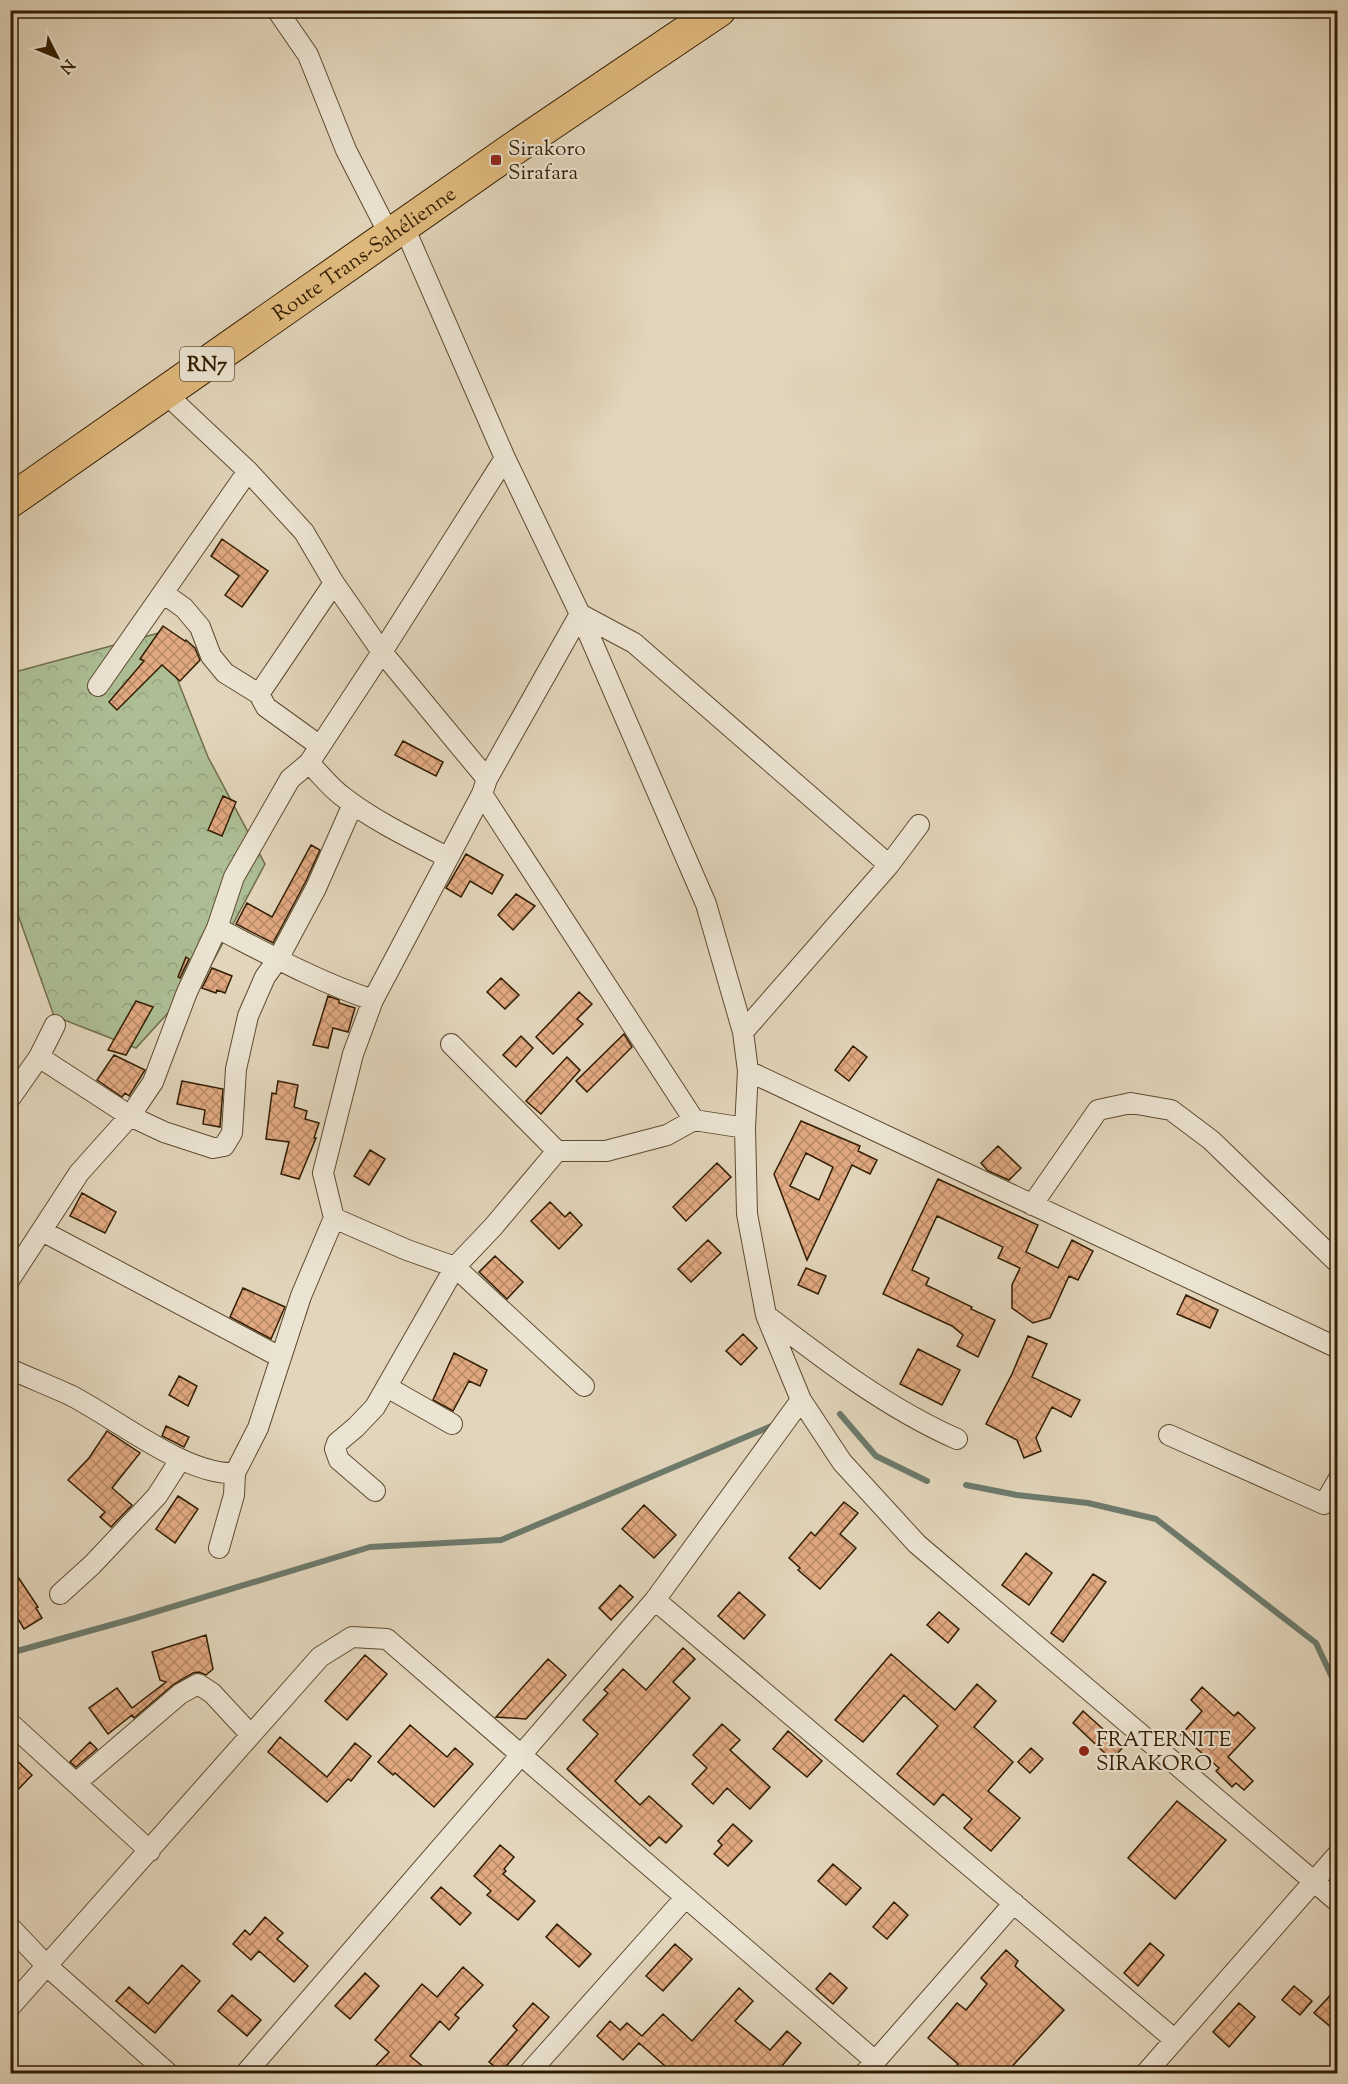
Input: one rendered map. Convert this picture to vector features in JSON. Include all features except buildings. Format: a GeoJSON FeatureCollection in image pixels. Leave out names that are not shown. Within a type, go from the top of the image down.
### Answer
{"type":"FeatureCollection","features":[{"type":"Feature","properties":{"kind":"highway","name":"Route Trans-Sahélienne"},"geometry":{"type":"LineString","coordinates":[[10,501],[513,149],[719,10]]}},
{"type":"Feature","properties":{"kind":"street"},"geometry":{"type":"LineString","coordinates":[[277,10],[308,54],[346,150],[397,231],[580,614],[706,904],[743,1032],[748,1071],[745,1128],[747,1214],[766,1315],[801,1400],[842,1462],[917,1544],[1338,1902]]}},
{"type":"Feature","properties":{"kind":"street"},"geometry":{"type":"LineString","coordinates":[[165,393],[248,471],[304,532],[334,583],[382,652],[485,786],[694,1120]]}},
{"type":"Feature","properties":{"kind":"street"},"geometry":{"type":"LineString","coordinates":[[10,1279],[79,1173],[130,1116],[153,1082],[187,992],[217,928],[234,877],[290,779],[309,763],[321,746],[505,458]]}},
{"type":"Feature","properties":{"kind":"street"},"geometry":{"type":"LineString","coordinates":[[98,686],[248,471]]}},
{"type":"Feature","properties":{"kind":"street"},"geometry":{"type":"LineString","coordinates":[[259,694],[334,583]]}},
{"type":"Feature","properties":{"kind":"street"},"geometry":{"type":"LineString","coordinates":[[163,593],[184,609],[200,627],[211,656],[225,673],[259,694],[266,707],[321,746]]}},
{"type":"Feature","properties":{"kind":"street"},"geometry":{"type":"LineString","coordinates":[[219,1548],[234,1495],[235,1473],[258,1428],[301,1296],[334,1218],[323,1173],[353,1054],[373,1000],[485,786],[580,614]]}},
{"type":"Feature","properties":{"kind":"street"},"geometry":{"type":"LineString","coordinates":[[580,614],[634,643],[889,865]]}},
{"type":"Feature","properties":{"kind":"street"},"geometry":{"type":"LineString","coordinates":[[309,763],[340,795],[353,804],[396,831],[447,857]]}},
{"type":"Feature","properties":{"kind":"street"},"geometry":{"type":"LineString","coordinates":[[39,1057],[130,1116],[164,1132],[213,1148],[224,1146],[232,1133],[236,1069],[248,1016],[265,977],[278,959],[316,888],[353,804]]}},
{"type":"Feature","properties":{"kind":"street"},"geometry":{"type":"LineString","coordinates":[[743,1032],[889,865],[919,825]]}},
{"type":"Feature","properties":{"kind":"street"},"geometry":{"type":"LineString","coordinates":[[217,928],[342,990],[373,1000]]}},
{"type":"Feature","properties":{"kind":"street"},"geometry":{"type":"LineString","coordinates":[[11,1097],[39,1057],[55,1025]]}},
{"type":"Feature","properties":{"kind":"street"},"geometry":{"type":"LineString","coordinates":[[451,1044],[556,1151],[606,1151],[667,1135],[694,1120],[745,1128]]}},
{"type":"Feature","properties":{"kind":"street"},"geometry":{"type":"LineString","coordinates":[[748,1071],[1338,1348]]}},
{"type":"Feature","properties":{"kind":"street"},"geometry":{"type":"LineString","coordinates":[[1032,1205],[1098,1110],[1131,1103],[1171,1110],[1211,1140],[1338,1263]]}},
{"type":"Feature","properties":{"kind":"street"},"geometry":{"type":"LineString","coordinates":[[375,1491],[339,1460],[335,1449],[337,1443],[375,1407],[455,1267],[493,1227],[556,1151]]}},
{"type":"Feature","properties":{"kind":"street"},"geometry":{"type":"LineString","coordinates":[[334,1218],[406,1250],[455,1267],[584,1386]]}},
{"type":"Feature","properties":{"kind":"street"},"geometry":{"type":"LineString","coordinates":[[42,1232],[280,1357]]}},
{"type":"Feature","properties":{"kind":"street"},"geometry":{"type":"LineString","coordinates":[[766,1315],[847,1377],[925,1425],[957,1438]]}},
{"type":"Feature","properties":{"kind":"street"},"geometry":{"type":"LineString","coordinates":[[10,1369],[70,1396],[180,1460],[225,1474],[235,1473]]}},
{"type":"Feature","properties":{"kind":"street"},"geometry":{"type":"LineString","coordinates":[[387,1387],[452,1424]]}},
{"type":"Feature","properties":{"kind":"street"},"geometry":{"type":"LineString","coordinates":[[245,2073],[655,1600],[801,1400]]}},
{"type":"Feature","properties":{"kind":"street"},"geometry":{"type":"LineString","coordinates":[[1169,1436],[1331,1510],[1338,1480]]}},
{"type":"Feature","properties":{"kind":"street"},"geometry":{"type":"LineString","coordinates":[[60,1594],[92,1565],[157,1496],[180,1460]]}},
{"type":"Feature","properties":{"kind":"street"},"geometry":{"type":"LineString","coordinates":[[655,1600],[1175,2040]]}},
{"type":"Feature","properties":{"kind":"street"},"geometry":{"type":"LineString","coordinates":[[10,2007],[320,1657],[352,1637],[387,1639],[685,1898],[869,2067],[1014,1903]]}},
{"type":"Feature","properties":{"kind":"street"},"geometry":{"type":"LineString","coordinates":[[76,1783],[180,1694],[198,1684],[212,1693],[250,1734]]}},
{"type":"Feature","properties":{"kind":"street"},"geometry":{"type":"LineString","coordinates":[[10,1723],[150,1851]]}},
{"type":"Feature","properties":{"kind":"street"},"geometry":{"type":"LineString","coordinates":[[1145,2073],[1338,1854]]}},
{"type":"Feature","properties":{"kind":"street"},"geometry":{"type":"LineString","coordinates":[[528,2073],[685,1898]]}},
{"type":"Feature","properties":{"kind":"street"},"geometry":{"type":"LineString","coordinates":[[10,1927],[47,1966],[169,2073]]}},
{"type":"Feature","properties":{"kind":"green space"},"geometry":{"type":"Polygon","coordinates":[[[159,633],[208,757],[265,864],[210,967],[136,1048],[54,1016],[11,895],[11,673],[159,633]]]}},
{"type":"Feature","properties":{"kind":"waterway"},"geometry":{"type":"LineString","coordinates":[[840,1414],[876,1456],[927,1481]]}},
{"type":"Feature","properties":{"kind":"waterway"},"geometry":{"type":"LineString","coordinates":[[10,1653],[132,1619],[370,1547],[501,1540],[774,1425]]}},
{"type":"Feature","properties":{"kind":"waterway"},"geometry":{"type":"LineString","coordinates":[[966,1485],[1017,1495],[1088,1503],[1156,1519],[1316,1643],[1338,1690]]}},
{"type":"Feature","properties":{"kind":"place","name":"Sirakoro Sirafara"},"geometry":{"type":"Point","coordinates":[496,160]}},
{"type":"Feature","properties":{"kind":"place","name":"FRATERNITE SIRAKORO"},"geometry":{"type":"Point","coordinates":[1084,1751]}}]}
